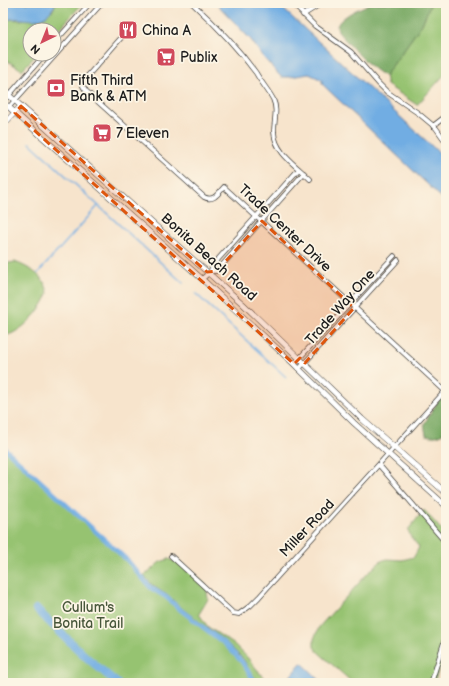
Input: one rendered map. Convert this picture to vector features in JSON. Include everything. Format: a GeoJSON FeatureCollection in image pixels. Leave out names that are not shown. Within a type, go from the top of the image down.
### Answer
{"type":"FeatureCollection","features":[{"type":"Feature","properties":{"kind":"street"},"geometry":{"type":"LineString","coordinates":[[62,35],[90,3]]}},
{"type":"Feature","properties":{"kind":"street"},"geometry":{"type":"LineString","coordinates":[[9,107],[102,3]]}},
{"type":"Feature","properties":{"kind":"street"},"geometry":{"type":"LineString","coordinates":[[192,3],[231,41],[267,90],[276,108],[274,132],[277,145],[280,151],[310,179]]}},
{"type":"Feature","properties":{"kind":"street"},"geometry":{"type":"LineString","coordinates":[[292,3],[303,15],[324,33],[351,52],[387,92],[418,113],[433,126],[446,142]]}},
{"type":"Feature","properties":{"kind":"street"},"geometry":{"type":"LineString","coordinates":[[303,15],[322,3]]}},
{"type":"Feature","properties":{"kind":"street","name":"Trade Center Drive"},"geometry":{"type":"LineString","coordinates":[[121,38],[84,80],[84,89],[204,197],[208,199],[214,198],[224,187],[446,391]]}},
{"type":"Feature","properties":{"kind":"street"},"geometry":{"type":"LineString","coordinates":[[3,102],[38,62]]}},
{"type":"Feature","properties":{"kind":"street","name":"Bonita Beach Road"},"geometry":{"type":"LineString","coordinates":[[3,90],[210,272],[357,414],[446,493]]}},
{"type":"Feature","properties":{"kind":"street","name":"Bonita Beach Road"},"geometry":{"type":"LineString","coordinates":[[3,102],[202,279],[388,454],[446,506]]}},
{"type":"Feature","properties":{"kind":"street"},"geometry":{"type":"LineString","coordinates":[[3,125],[21,106]]}},
{"type":"Feature","properties":{"kind":"street"},"geometry":{"type":"LineString","coordinates":[[433,126],[446,116]]}},
{"type":"Feature","properties":{"kind":"street"},"geometry":{"type":"LineString","coordinates":[[210,272],[212,266],[299,169]]}},
{"type":"Feature","properties":{"kind":"street"},"geometry":{"type":"LineString","coordinates":[[202,279],[210,272],[217,270],[304,173]]}},
{"type":"Feature","properties":{"kind":"street","name":"Trade Way One"},"geometry":{"type":"LineString","coordinates":[[294,364],[394,256]]}},
{"type":"Feature","properties":{"kind":"street","name":"Trade Way One"},"geometry":{"type":"LineString","coordinates":[[299,369],[398,260]]}},
{"type":"Feature","properties":{"kind":"street","name":"Miller Road"},"geometry":{"type":"LineString","coordinates":[[171,556],[234,613],[239,614],[255,601],[446,391]]}},
{"type":"Feature","properties":{"kind":"street"},"geometry":{"type":"LineString","coordinates":[[379,465],[446,543]]}},
{"type":"Feature","properties":{"kind":"street"},"geometry":{"type":"LineString","coordinates":[[430,683],[446,636]]}},
{"type":"Feature","properties":{"kind":"highlighted area"},"geometry":{"type":"Polygon","coordinates":[[[21,106],[207,272],[217,271],[262,221],[354,308],[305,363],[300,358],[294,364],[15,113],[21,106]]]}},
{"type":"Feature","properties":{"kind":"green space"},"geometry":{"type":"Polygon","coordinates":[[[56,3],[83,3],[62,26],[62,22],[22,22],[22,62],[30,62],[22,70],[3,58],[3,21],[9,19],[21,20],[53,10],[56,3]]]}},
{"type":"Feature","properties":{"kind":"green space"},"geometry":{"type":"Polygon","coordinates":[[[372,3],[431,3],[422,24],[385,76],[379,73],[361,57],[339,33],[337,27],[340,21],[348,14],[372,3]]]}},
{"type":"Feature","properties":{"kind":"green space"},"geometry":{"type":"Polygon","coordinates":[[[431,3],[446,3],[446,73],[417,105],[387,85],[385,76],[422,24],[431,3]]]}},
{"type":"Feature","properties":{"kind":"green space"},"geometry":{"type":"Polygon","coordinates":[[[15,262],[36,273],[44,282],[48,293],[42,306],[24,326],[17,331],[3,336],[3,264],[15,262]]]}},
{"type":"Feature","properties":{"kind":"green space"},"geometry":{"type":"Polygon","coordinates":[[[446,392],[446,430],[437,436],[426,435],[424,424],[440,398],[446,392]]]}},
{"type":"Feature","properties":{"kind":"green space","name":"Cullum's Bonita Trail"},"geometry":{"type":"Polygon","coordinates":[[[3,447],[128,561],[151,588],[166,597],[225,644],[242,662],[256,683],[3,683],[3,447]]]}},
{"type":"Feature","properties":{"kind":"green space"},"geometry":{"type":"Polygon","coordinates":[[[424,510],[446,535],[446,649],[434,683],[353,683],[318,652],[314,647],[314,639],[319,627],[367,574],[381,561],[387,559],[402,560],[414,557],[419,547],[411,537],[408,530],[424,510]]]}},
{"type":"Feature","properties":{"kind":"green space"},"geometry":{"type":"Polygon","coordinates":[[[169,559],[182,564],[206,585],[208,599],[199,614],[208,627],[235,645],[247,657],[268,683],[259,683],[249,670],[244,660],[227,643],[167,595],[153,586],[144,576],[160,562],[169,559]]]}},
{"type":"Feature","properties":{"kind":"water"},"geometry":{"type":"Polygon","coordinates":[[[3,3],[56,3],[45,17],[32,20],[11,19],[3,21],[3,3]]]}},
{"type":"Feature","properties":{"kind":"water"},"geometry":{"type":"Polygon","coordinates":[[[216,3],[276,3],[280,8],[281,7],[446,159],[446,202],[322,84],[322,80],[309,74],[281,77],[263,57],[251,40],[216,3]]]}},
{"type":"Feature","properties":{"kind":"water"},"geometry":{"type":"Polygon","coordinates":[[[302,663],[323,683],[285,683],[302,663]]]}},
{"type":"Feature","properties":{"kind":"waterway"},"geometry":{"type":"LineString","coordinates":[[30,143],[183,283]]}},
{"type":"Feature","properties":{"kind":"waterway"},"geometry":{"type":"LineString","coordinates":[[38,273],[98,206]]}},
{"type":"Feature","properties":{"kind":"waterway"},"geometry":{"type":"LineString","coordinates":[[196,294],[286,377]]}},
{"type":"Feature","properties":{"kind":"waterway"},"geometry":{"type":"LineString","coordinates":[[3,447],[127,560],[151,588],[166,597],[225,644],[242,662],[256,683]]}},
{"type":"Feature","properties":{"kind":"waterway"},"geometry":{"type":"LineString","coordinates":[[36,609],[86,657],[117,683]]}},
{"type":"Feature","properties":{"kind":"place","name":"China A"},"geometry":{"type":"Point","coordinates":[128,30]}},
{"type":"Feature","properties":{"kind":"place","name":"Publix"},"geometry":{"type":"Point","coordinates":[166,57]}},
{"type":"Feature","properties":{"kind":"place","name":"Fifth Third Bank & ATM"},"geometry":{"type":"Point","coordinates":[56,88]}},
{"type":"Feature","properties":{"kind":"place","name":"7 Eleven"},"geometry":{"type":"Point","coordinates":[102,133]}}]}
